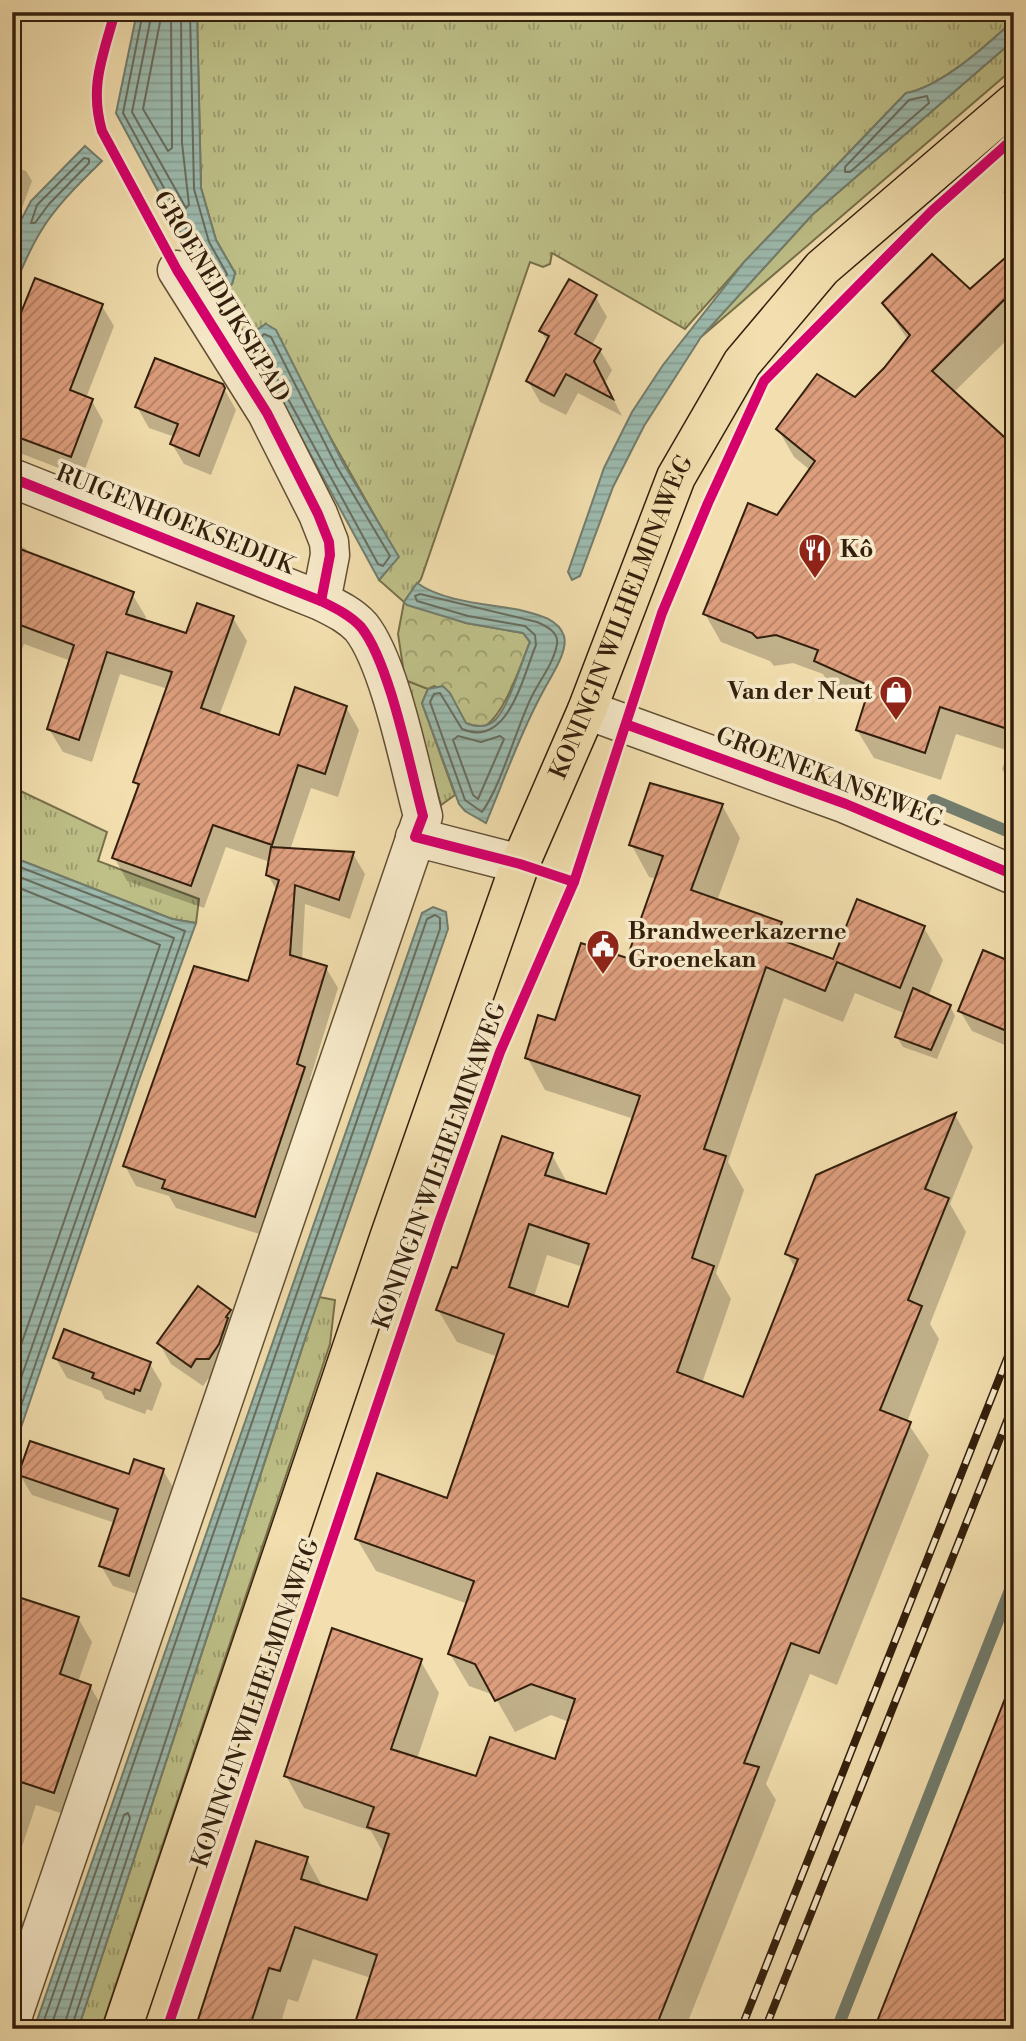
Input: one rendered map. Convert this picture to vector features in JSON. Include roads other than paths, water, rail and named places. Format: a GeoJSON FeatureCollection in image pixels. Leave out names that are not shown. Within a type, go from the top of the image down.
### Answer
{"type":"FeatureCollection","features":[{"type":"Feature","properties":{"kind":"main road","name":"KONINGIN WILHELMINAWEG"},"geometry":{"type":"LineString","coordinates":[[122,2029],[388,1238],[520,864],[587,710],[676,477],[742,363],[822,268],[1014,103]]}},
{"type":"Feature","properties":{"kind":"street","name":"GROENEDIJKSEPAD"},"geometry":{"type":"LineString","coordinates":[[177,270],[267,413],[318,514],[329,542],[330,555],[321,601]]}},
{"type":"Feature","properties":{"kind":"street","name":"RUIGENHOEKSEDIJK"},"geometry":{"type":"LineString","coordinates":[[12,478],[321,601],[350,617],[361,628],[381,663],[423,816],[415,837]]}},
{"type":"Feature","properties":{"kind":"street","name":"GROENEKANSEWEG"},"geometry":{"type":"LineString","coordinates":[[587,710],[846,804],[1014,875]]}},
{"type":"Feature","properties":{"kind":"street"},"geometry":{"type":"LineString","coordinates":[[12,2018],[415,837],[520,864]]}},
{"type":"Feature","properties":{"kind":"water"},"geometry":{"type":"Polygon","coordinates":[[[137,12],[197,12],[201,188],[216,240],[235,273],[232,284],[220,291],[208,281],[200,269],[116,113],[137,12]]]}},
{"type":"Feature","properties":{"kind":"water"},"geometry":{"type":"Polygon","coordinates":[[[1014,20],[1014,40],[812,215],[701,337],[644,426],[613,487],[580,576],[572,580],[568,572],[604,468],[632,412],[663,365],[745,261],[906,93],[934,83],[948,74],[977,53],[1014,20]]]}},
{"type":"Feature","properties":{"kind":"water"},"geometry":{"type":"Polygon","coordinates":[[[85,146],[102,161],[48,220],[30,251],[12,293],[12,237],[31,201],[85,146]]]}},
{"type":"Feature","properties":{"kind":"water"},"geometry":{"type":"Polygon","coordinates":[[[266,324],[276,330],[343,463],[399,557],[379,580],[248,340],[249,335],[266,324]]]}},
{"type":"Feature","properties":{"kind":"water"},"geometry":{"type":"Polygon","coordinates":[[[417,583],[453,598],[539,615],[557,625],[564,636],[564,648],[559,662],[529,719],[486,823],[465,811],[459,804],[422,703],[428,689],[443,686],[450,693],[466,723],[478,726],[489,724],[496,719],[506,703],[530,642],[523,633],[466,623],[407,605],[404,602],[417,583]]]}},
{"type":"Feature","properties":{"kind":"water"},"geometry":{"type":"Polygon","coordinates":[[[12,857],[172,919],[196,923],[139,1080],[12,1454],[12,857]]]}},
{"type":"Feature","properties":{"kind":"water"},"geometry":{"type":"Polygon","coordinates":[[[433,907],[446,912],[448,929],[304,1342],[78,2029],[34,2029],[422,913],[433,907]]]}},
{"type":"Feature","properties":{"kind":"waterway"},"geometry":{"type":"LineString","coordinates":[[933,800],[1014,834]]}},
{"type":"Feature","properties":{"kind":"waterway"},"geometry":{"type":"LineString","coordinates":[[837,2029],[1014,1580]]}},
{"type":"Feature","properties":{"kind":"railway"},"geometry":{"type":"LineString","coordinates":[[741,2029],[1014,1341]]}},
{"type":"Feature","properties":{"kind":"railway"},"geometry":{"type":"LineString","coordinates":[[765,2029],[1014,1403]]}},
{"type":"Feature","properties":{"kind":"place","name":"Kô"},"geometry":{"type":"Point","coordinates":[815,580]}},
{"type":"Feature","properties":{"kind":"place","name":"Van der Neut"},"geometry":{"type":"Point","coordinates":[896,722]}},
{"type":"Feature","properties":{"kind":"place","name":"Brandweerkazerne Groenekan"},"geometry":{"type":"Point","coordinates":[603,976]}}]}
